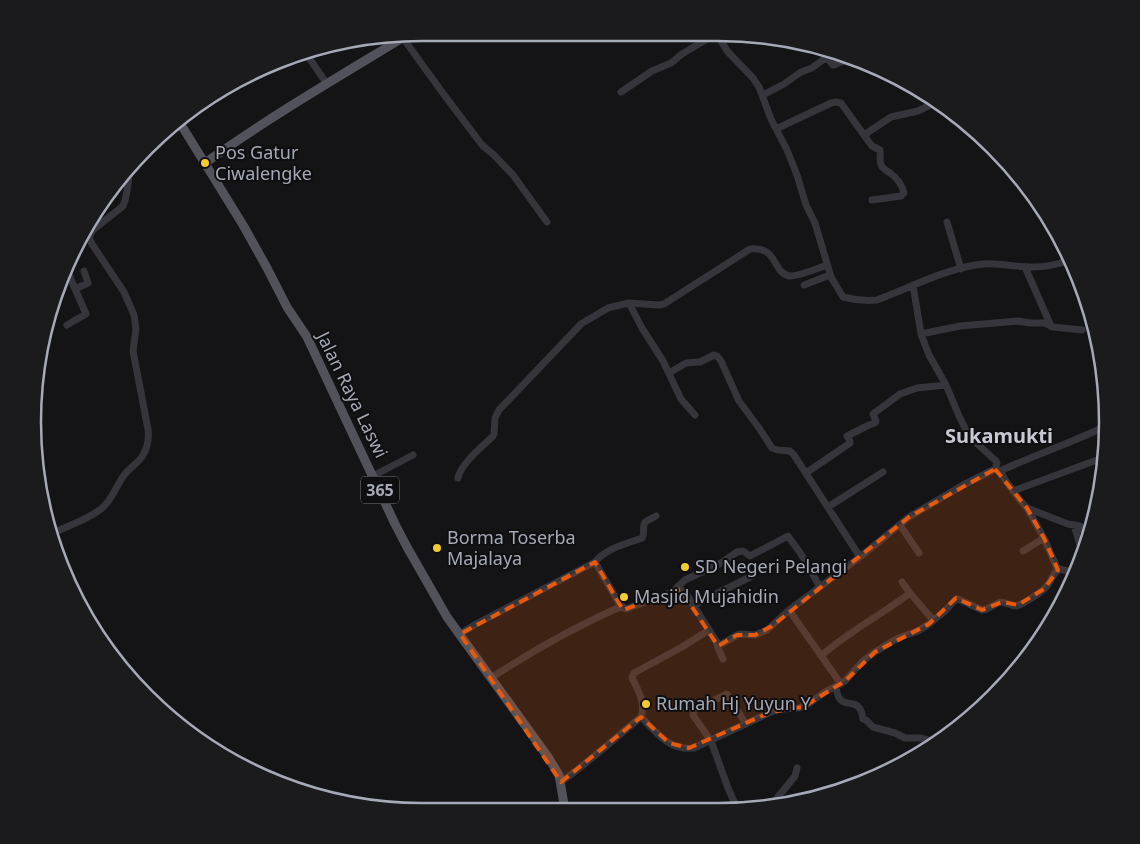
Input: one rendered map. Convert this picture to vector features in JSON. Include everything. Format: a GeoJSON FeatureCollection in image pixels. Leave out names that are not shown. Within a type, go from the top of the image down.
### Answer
{"type":"FeatureCollection","features":[{"type":"Feature","properties":{"kind":"main road"},"geometry":{"type":"LineString","coordinates":[[205,163],[250,131],[396,42]]}},
{"type":"Feature","properties":{"kind":"main road","name":"Jalan Raya Laswi"},"geometry":{"type":"LineString","coordinates":[[182,126],[248,233],[287,307],[307,337],[407,547],[447,617],[548,757],[559,775],[564,803]]}},
{"type":"Feature","properties":{"kind":"street"},"geometry":{"type":"LineString","coordinates":[[410,41],[442,92],[482,145],[494,154],[513,175],[547,222]]}},
{"type":"Feature","properties":{"kind":"street"},"geometry":{"type":"LineString","coordinates":[[621,92],[652,71],[671,64],[682,54],[704,41]]}},
{"type":"Feature","properties":{"kind":"street"},"geometry":{"type":"LineString","coordinates":[[721,41],[759,87],[798,175],[806,205],[815,223],[830,276],[844,297],[870,301],[877,300],[942,274],[972,266],[986,264],[1033,267],[1063,263]]}},
{"type":"Feature","properties":{"kind":"street"},"geometry":{"type":"LineString","coordinates":[[310,58],[327,84]]}},
{"type":"Feature","properties":{"kind":"street"},"geometry":{"type":"LineString","coordinates":[[762,95],[784,84],[795,75],[812,68],[824,59],[829,60],[834,66],[842,62]]}},
{"type":"Feature","properties":{"kind":"street"},"geometry":{"type":"LineString","coordinates":[[776,129],[814,110],[836,102],[842,105],[871,145],[880,150],[881,166],[901,184],[904,193],[901,196],[872,200]]}},
{"type":"Feature","properties":{"kind":"street"},"geometry":{"type":"LineString","coordinates":[[864,135],[891,117],[918,111],[930,105]]}},
{"type":"Feature","properties":{"kind":"street"},"geometry":{"type":"LineString","coordinates":[[93,230],[123,206],[127,181]]}},
{"type":"Feature","properties":{"kind":"street"},"geometry":{"type":"LineString","coordinates":[[947,222],[961,269]]}},
{"type":"Feature","properties":{"kind":"street"},"geometry":{"type":"LineString","coordinates":[[57,531],[104,507],[124,474],[144,454],[148,440],[148,429],[132,348],[136,330],[134,315],[124,292],[87,242]]}},
{"type":"Feature","properties":{"kind":"street"},"geometry":{"type":"LineString","coordinates":[[458,478],[459,473],[464,467],[493,436],[495,418],[499,410],[581,324],[608,308],[629,303],[664,304],[750,249],[757,248],[766,251],[788,276],[794,276],[827,265]]}},
{"type":"Feature","properties":{"kind":"street"},"geometry":{"type":"LineString","coordinates":[[1025,267],[1051,326]]}},
{"type":"Feature","properties":{"kind":"street"},"geometry":{"type":"LineString","coordinates":[[75,289],[88,283],[84,271]]}},
{"type":"Feature","properties":{"kind":"street"},"geometry":{"type":"LineString","coordinates":[[804,285],[830,276]]}},
{"type":"Feature","properties":{"kind":"street"},"geometry":{"type":"LineString","coordinates":[[67,325],[86,314],[70,277]]}},
{"type":"Feature","properties":{"kind":"street"},"geometry":{"type":"LineString","coordinates":[[913,285],[922,334],[929,355],[946,386],[965,428],[973,440],[996,461],[998,470],[1027,508],[1044,538],[1058,570]]}},
{"type":"Feature","properties":{"kind":"street"},"geometry":{"type":"LineString","coordinates":[[629,303],[638,322],[660,356],[683,402],[695,415]]}},
{"type":"Feature","properties":{"kind":"street"},"geometry":{"type":"LineString","coordinates":[[922,334],[960,326],[1018,320],[1030,323],[1045,323],[1053,327],[1082,330]]}},
{"type":"Feature","properties":{"kind":"street"},"geometry":{"type":"LineString","coordinates":[[669,373],[686,363],[700,362],[714,355],[716,356],[721,361],[739,402],[772,448],[792,452],[860,557]]}},
{"type":"Feature","properties":{"kind":"street"},"geometry":{"type":"LineString","coordinates":[[806,473],[850,443],[847,436],[876,423],[873,413],[900,394],[917,388],[946,386]]}},
{"type":"Feature","properties":{"kind":"street"},"geometry":{"type":"LineString","coordinates":[[717,644],[720,645],[737,635],[755,635],[763,632],[909,517],[940,497],[998,470],[1099,429]]}},
{"type":"Feature","properties":{"kind":"street"},"geometry":{"type":"LineString","coordinates":[[373,476],[413,456]]}},
{"type":"Feature","properties":{"kind":"street"},"geometry":{"type":"LineString","coordinates":[[1013,491],[1096,460]]}},
{"type":"Feature","properties":{"kind":"street"},"geometry":{"type":"LineString","coordinates":[[828,507],[882,472]]}},
{"type":"Feature","properties":{"kind":"street"},"geometry":{"type":"LineString","coordinates":[[1027,508],[1081,527],[1083,530]]}},
{"type":"Feature","properties":{"kind":"street"},"geometry":{"type":"LineString","coordinates":[[460,634],[596,562],[603,554],[642,538],[645,522],[656,516]]}},
{"type":"Feature","properties":{"kind":"street"},"geometry":{"type":"LineString","coordinates":[[900,525],[919,553]]}},
{"type":"Feature","properties":{"kind":"street"},"geometry":{"type":"LineString","coordinates":[[1074,525],[1079,543]]}},
{"type":"Feature","properties":{"kind":"street"},"geometry":{"type":"LineString","coordinates":[[674,590],[684,580],[721,563],[737,552],[743,551],[750,556],[788,536],[820,587]]}},
{"type":"Feature","properties":{"kind":"street"},"geometry":{"type":"LineString","coordinates":[[1023,551],[1044,538]]}},
{"type":"Feature","properties":{"kind":"street"},"geometry":{"type":"LineString","coordinates":[[596,562],[622,606],[626,609],[674,590],[683,590],[709,630],[723,659]]}},
{"type":"Feature","properties":{"kind":"street"},"geometry":{"type":"LineString","coordinates":[[641,717],[656,732],[676,747],[683,749],[694,748],[771,712],[804,707],[850,677],[870,656],[898,638],[918,631],[945,611],[956,599],[982,610],[1000,602],[1013,606],[1018,605],[1044,589],[1054,572],[1060,569],[1068,571]]}},
{"type":"Feature","properties":{"kind":"street"},"geometry":{"type":"LineString","coordinates":[[694,605],[752,576]]}},
{"type":"Feature","properties":{"kind":"street"},"geometry":{"type":"LineString","coordinates":[[902,582],[933,620]]}},
{"type":"Feature","properties":{"kind":"street"},"geometry":{"type":"LineString","coordinates":[[821,656],[836,642],[910,593]]}},
{"type":"Feature","properties":{"kind":"street"},"geometry":{"type":"LineString","coordinates":[[492,678],[511,665],[596,618],[622,606]]}},
{"type":"Feature","properties":{"kind":"street"},"geometry":{"type":"LineString","coordinates":[[789,610],[821,656],[838,685],[838,698],[842,702],[856,704],[862,713],[863,719],[873,727],[905,738],[928,740]]}},
{"type":"Feature","properties":{"kind":"street"},"geometry":{"type":"LineString","coordinates":[[561,782],[601,752],[641,717],[643,706],[632,678],[634,673],[709,630]]}},
{"type":"Feature","properties":{"kind":"street"},"geometry":{"type":"LineString","coordinates":[[734,802],[711,740],[694,717],[693,712],[726,694],[746,724]]}},
{"type":"Feature","properties":{"kind":"street"},"geometry":{"type":"LineString","coordinates":[[778,797],[795,776],[797,768]]}},
{"type":"Feature","properties":{"kind":"highlighted area"},"geometry":{"type":"Polygon","coordinates":[[[995,469],[1027,508],[1044,538],[1058,570],[1044,589],[1018,605],[1002,602],[982,610],[956,598],[929,624],[875,652],[845,681],[803,707],[771,712],[689,748],[669,743],[641,717],[561,782],[460,634],[595,562],[623,610],[680,589],[718,646],[737,635],[755,635],[772,626],[909,517],[995,469]]]}},
{"type":"Feature","properties":{"kind":"place","name":"Pos Gatur Ciwalengke"},"geometry":{"type":"Point","coordinates":[205,163]}},
{"type":"Feature","properties":{"kind":"place","name":"Borma Toserba Majalaya"},"geometry":{"type":"Point","coordinates":[437,548]}},
{"type":"Feature","properties":{"kind":"place","name":"SD Negeri Pelangi"},"geometry":{"type":"Point","coordinates":[685,567]}},
{"type":"Feature","properties":{"kind":"place","name":"Masjid Mujahidin"},"geometry":{"type":"Point","coordinates":[624,597]}},
{"type":"Feature","properties":{"kind":"place","name":"Rumah Hj Yuyun Y"},"geometry":{"type":"Point","coordinates":[646,704]}},
{"type":"Feature","properties":{"kind":"district","name":"Sukamukti"},"geometry":{"type":"Point","coordinates":[999,436]}}]}
